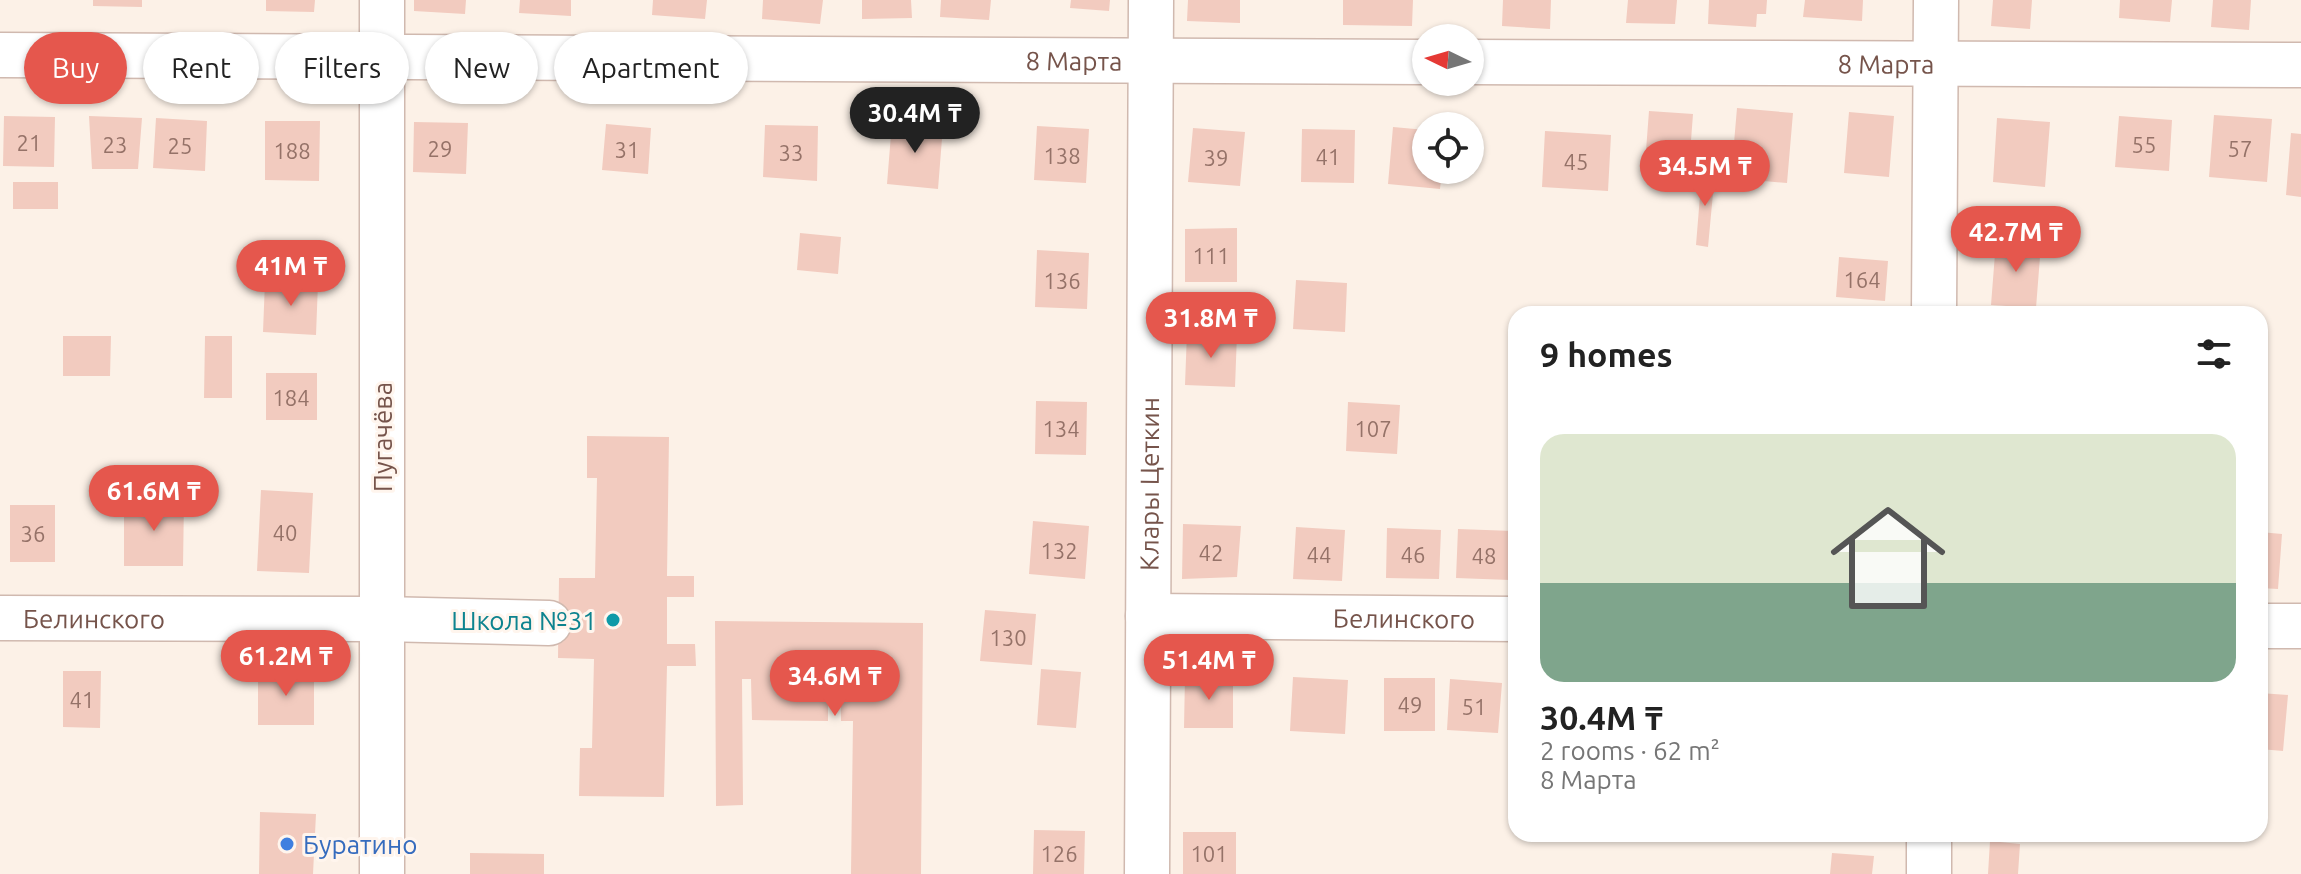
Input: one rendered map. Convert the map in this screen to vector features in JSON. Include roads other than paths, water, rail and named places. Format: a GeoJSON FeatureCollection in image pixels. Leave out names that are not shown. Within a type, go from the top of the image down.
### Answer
{"type":"FeatureCollection","features":[{"type":"Feature","properties":{"kind":"street","name":"Пугачёва"},"geometry":{"type":"LineString","coordinates":[[382,0],[382,32]]}},
{"type":"Feature","properties":{"kind":"street","name":"Клары Цеткин"},"geometry":{"type":"LineString","coordinates":[[1147,874],[1151,0]]}},
{"type":"Feature","properties":{"kind":"street"},"geometry":{"type":"LineString","coordinates":[[1934,306],[1936,0]]}},
{"type":"Feature","properties":{"kind":"street","name":"8 Марта"},"geometry":{"type":"LineString","coordinates":[[0,55],[275,56]]}},
{"type":"Feature","properties":{"kind":"street","name":"8 Марта"},"geometry":{"type":"LineString","coordinates":[[409,57],[1412,62]]}},
{"type":"Feature","properties":{"kind":"street","name":"8 Марта"},"geometry":{"type":"LineString","coordinates":[[1484,62],[2301,65]]}},
{"type":"Feature","properties":{"kind":"street","name":"Пугачёва"},"geometry":{"type":"LineString","coordinates":[[382,104],[382,874]]}},
{"type":"Feature","properties":{"kind":"street","name":"Белинского"},"geometry":{"type":"LineString","coordinates":[[1148,616],[1508,619]]}},
{"type":"Feature","properties":{"kind":"street","name":"Белинского"},"geometry":{"type":"LineString","coordinates":[[0,618],[382,619],[549,623]]}},
{"type":"Feature","properties":{"kind":"street"},"geometry":{"type":"LineString","coordinates":[[2268,626],[2301,626]]}},
{"type":"Feature","properties":{"kind":"street"},"geometry":{"type":"LineString","coordinates":[[1929,842],[1929,874]]}},
{"type":"Feature","properties":{"kind":"place","name":"Школа №31"},"geometry":{"type":"Point","coordinates":[613,620]}},
{"type":"Feature","properties":{"kind":"place","name":"Буратино"},"geometry":{"type":"Point","coordinates":[287,844]}}]}
